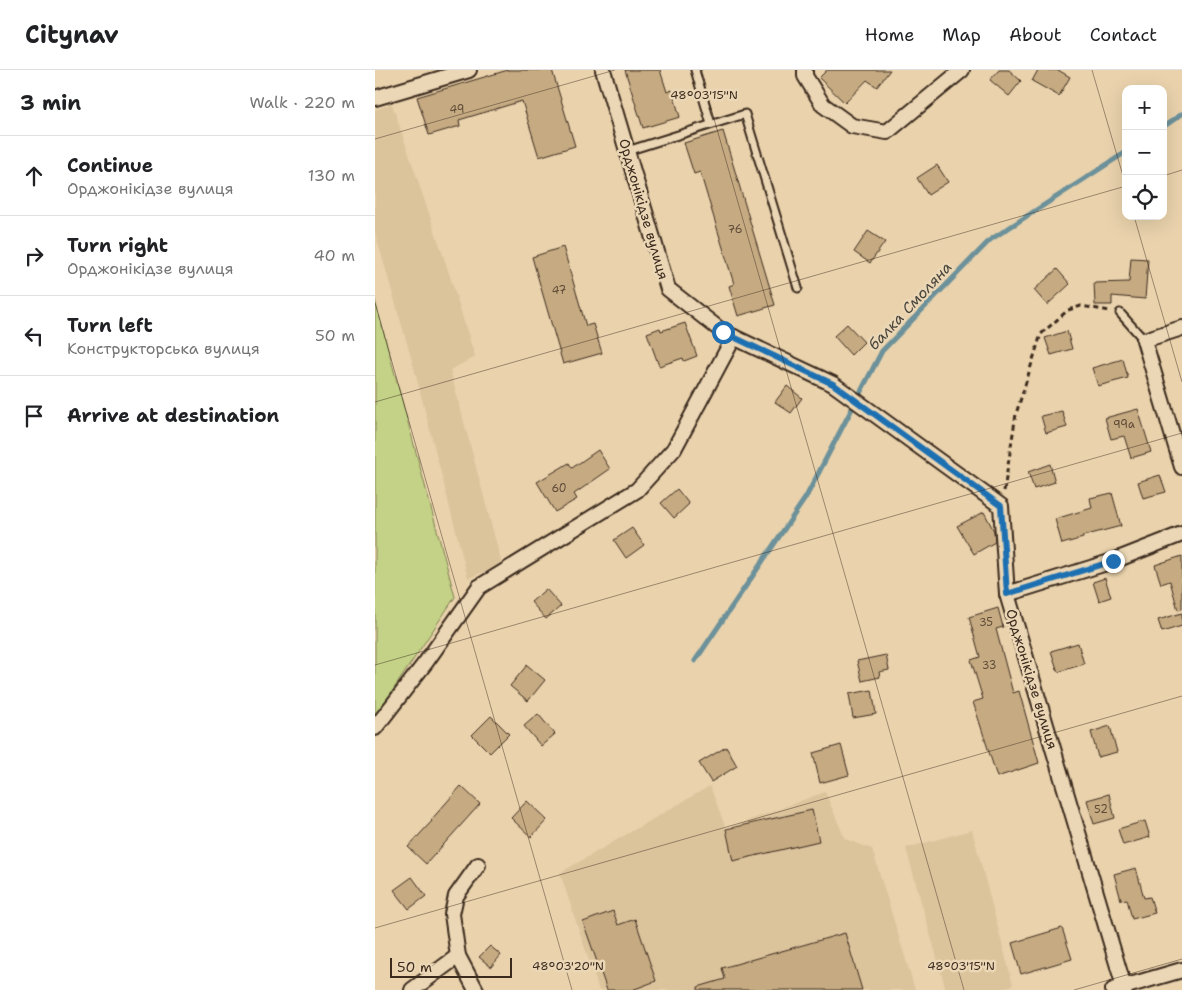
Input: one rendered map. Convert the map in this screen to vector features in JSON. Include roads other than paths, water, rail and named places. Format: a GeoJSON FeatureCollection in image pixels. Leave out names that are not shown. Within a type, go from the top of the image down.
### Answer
{"type":"FeatureCollection","features":[{"type":"Feature","properties":{"kind":"street"},"geometry":{"type":"LineString","coordinates":[[375,98],[469,70]]}},
{"type":"Feature","properties":{"kind":"street","name":"Орджонікідзе вулиця"},"geometry":{"type":"LineString","coordinates":[[603,70],[668,289],[723,332],[833,384],[1001,506],[1007,594],[1121,989]]}},
{"type":"Feature","properties":{"kind":"street"},"geometry":{"type":"LineString","coordinates":[[805,70],[805,76],[823,106],[852,126],[887,132],[962,70]]}},
{"type":"Feature","properties":{"kind":"street"},"geometry":{"type":"LineString","coordinates":[[1182,328],[1144,340],[1182,468]]}},
{"type":"Feature","properties":{"kind":"street"},"geometry":{"type":"LineString","coordinates":[[375,728],[426,662],[479,587],[637,490],[674,449],[733,337]]}},
{"type":"Feature","properties":{"kind":"street"},"geometry":{"type":"LineString","coordinates":[[1007,594],[1113,561],[1182,534]]}},
{"type":"Feature","properties":{"kind":"street"},"geometry":{"type":"LineString","coordinates":[[476,990],[458,956],[452,914],[456,896],[479,865]]}},
{"type":"Feature","properties":{"kind":"street"},"geometry":{"type":"LineString","coordinates":[[413,990],[458,956]]}},
{"type":"Feature","properties":{"kind":"street"},"geometry":{"type":"LineString","coordinates":[[1121,989],[1182,970]]}},
{"type":"Feature","properties":{"kind":"lane"},"geometry":{"type":"LineString","coordinates":[[696,70],[711,124]]}},
{"type":"Feature","properties":{"kind":"lane"},"geometry":{"type":"LineString","coordinates":[[627,151],[745,114],[798,288]]}},
{"type":"Feature","properties":{"kind":"lane"},"geometry":{"type":"LineString","coordinates":[[1120,313],[1144,340]]}},
{"type":"Feature","properties":{"kind":"waterway","name":"балка Смоляна"},"geometry":{"type":"LineString","coordinates":[[1167,124],[1182,114]]}},
{"type":"Feature","properties":{"kind":"waterway","name":"балка Смоляна"},"geometry":{"type":"LineString","coordinates":[[695,661],[806,497],[882,351],[990,240],[1122,155]]}}]}
